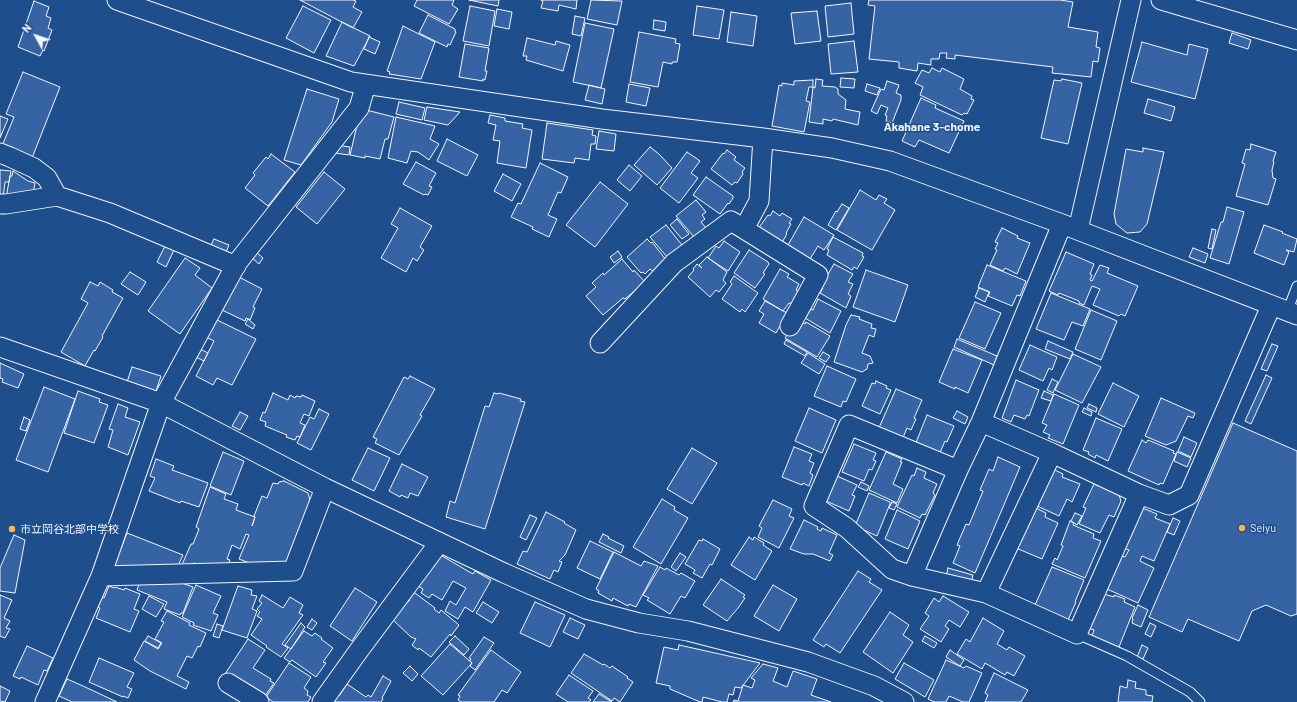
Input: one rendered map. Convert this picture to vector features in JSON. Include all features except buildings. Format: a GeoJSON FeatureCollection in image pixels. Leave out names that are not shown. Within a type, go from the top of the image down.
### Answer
{"type":"FeatureCollection","features":[{"type":"Feature","properties":{"kind":"street"},"geometry":{"type":"LineString","coordinates":[[117,0],[351,82],[602,119],[763,138],[832,148],[890,161],[1070,227],[1285,311],[1189,495],[1169,505],[1140,494],[981,422]]}},
{"type":"Feature","properties":{"kind":"street"},"geometry":{"type":"LineString","coordinates":[[912,576],[958,470],[1070,227],[1131,0]]}},
{"type":"Feature","properties":{"kind":"street"},"geometry":{"type":"LineString","coordinates":[[1160,0],[1297,40]]}},
{"type":"Feature","properties":{"kind":"street"},"geometry":{"type":"LineString","coordinates":[[45,702],[101,576],[161,403],[236,266],[359,108],[366,84]]}},
{"type":"Feature","properties":{"kind":"street"},"geometry":{"type":"LineString","coordinates":[[744,229],[760,201],[763,138]]}},
{"type":"Feature","properties":{"kind":"street"},"geometry":{"type":"LineString","coordinates":[[0,153],[34,168],[47,178],[57,196]]}},
{"type":"Feature","properties":{"kind":"street"},"geometry":{"type":"LineString","coordinates":[[0,204],[57,196],[110,213],[236,266]]}},
{"type":"Feature","properties":{"kind":"street"},"geometry":{"type":"LineString","coordinates":[[600,343],[674,263],[731,221],[818,275],[790,326]]}},
{"type":"Feature","properties":{"kind":"street"},"geometry":{"type":"LineString","coordinates":[[0,348],[161,403],[325,488],[439,543],[586,609],[639,623],[688,631],[808,662],[874,686],[904,702]]}},
{"type":"Feature","properties":{"kind":"street"},"geometry":{"type":"LineString","coordinates":[[958,470],[849,425],[814,506],[847,528],[892,569],[912,576],[986,593],[1077,634],[1140,494]]}},
{"type":"Feature","properties":{"kind":"street"},"geometry":{"type":"LineString","coordinates":[[986,593],[1052,453]]}},
{"type":"Feature","properties":{"kind":"street"},"geometry":{"type":"LineString","coordinates":[[101,576],[293,571],[325,488]]}},
{"type":"Feature","properties":{"kind":"street"},"geometry":{"type":"LineString","coordinates":[[322,702],[357,652],[439,543]]}},
{"type":"Feature","properties":{"kind":"street"},"geometry":{"type":"LineString","coordinates":[[228,683],[260,702]]}},
{"type":"Feature","properties":{"kind":"lane"},"geometry":{"type":"LineString","coordinates":[[1285,311],[1297,286]]}},
{"type":"Feature","properties":{"kind":"lane"},"geometry":{"type":"LineString","coordinates":[[1077,634],[1127,656],[1190,692],[1200,702]]}},
{"type":"Feature","properties":{"kind":"place","name":"Seiyu"},"geometry":{"type":"Point","coordinates":[1242,528]}},
{"type":"Feature","properties":{"kind":"place","name":"市立岡谷北部中学校"},"geometry":{"type":"Point","coordinates":[12,529]}},
{"type":"Feature","properties":{"kind":"district","name":"Akahane 3-chome"},"geometry":{"type":"Point","coordinates":[932,127]}}]}
